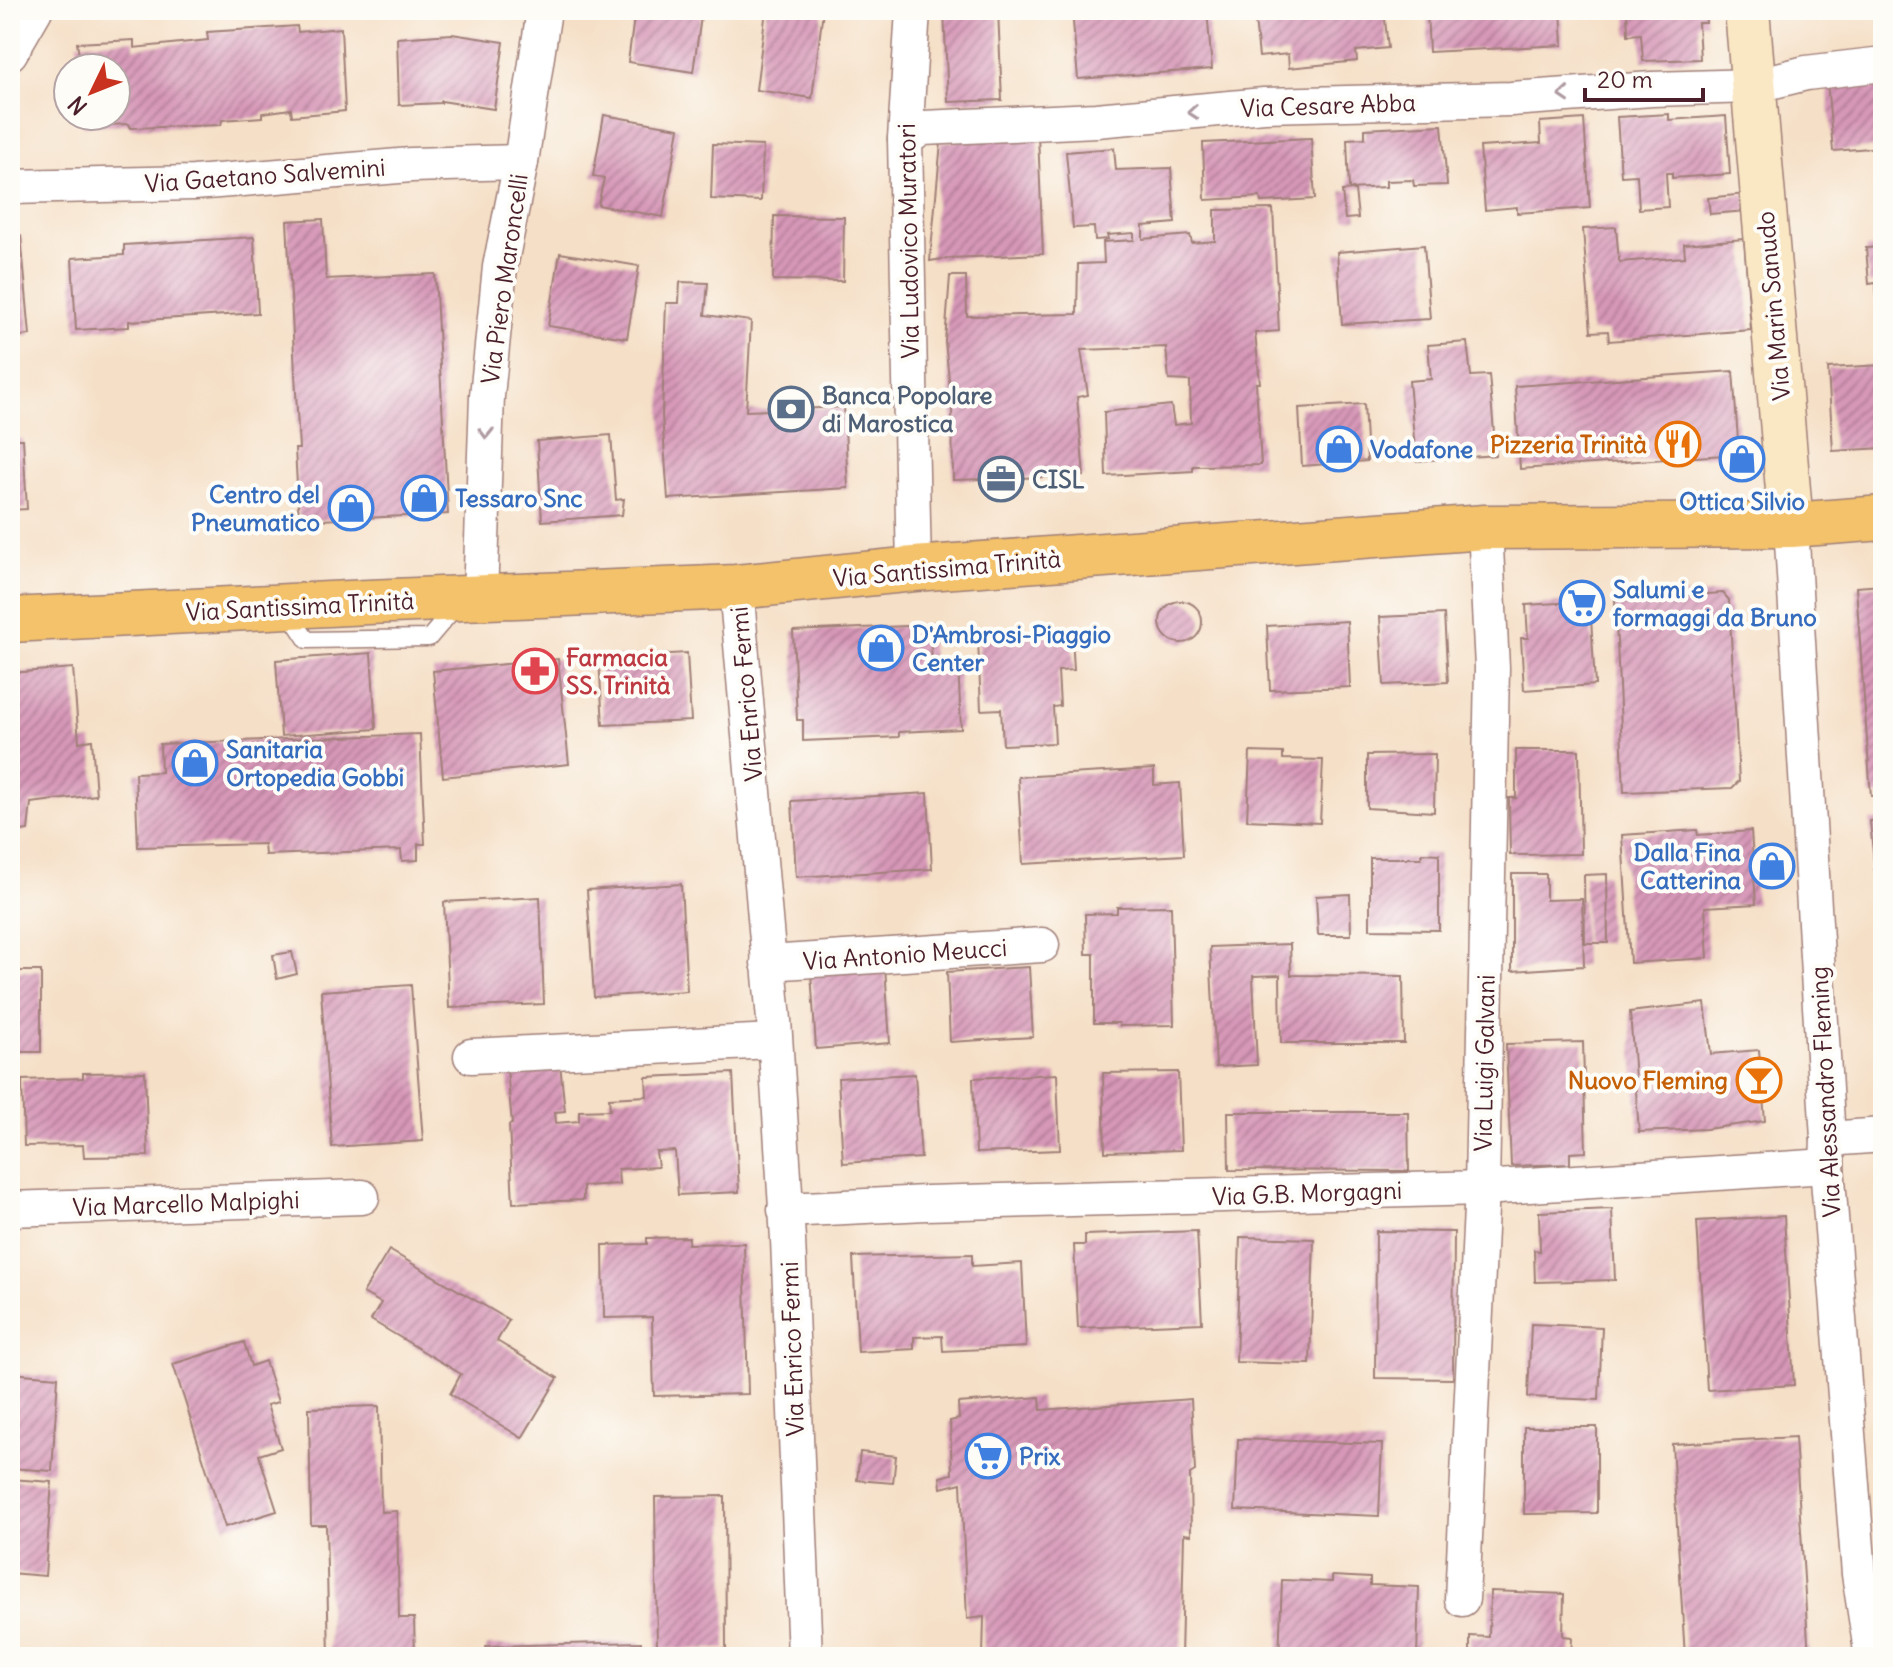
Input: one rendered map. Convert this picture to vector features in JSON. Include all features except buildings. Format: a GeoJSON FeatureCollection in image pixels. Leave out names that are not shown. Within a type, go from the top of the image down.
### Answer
{"type":"FeatureCollection","features":[{"type":"Feature","properties":{"kind":"main road","name":"Via Santissima Trinità"},"geometry":{"type":"LineString","coordinates":[[10,620],[736,587],[914,569],[1485,527],[1791,525],[1883,518]]}},
{"type":"Feature","properties":{"kind":"street"},"geometry":{"type":"LineString","coordinates":[[10,53],[35,10]]}},
{"type":"Feature","properties":{"kind":"street","name":"Via Piero Maroncelli"},"geometry":{"type":"LineString","coordinates":[[472,598],[500,267],[521,162],[544,10]]}},
{"type":"Feature","properties":{"kind":"street","name":"Via Ludovico Muratori"},"geometry":{"type":"LineString","coordinates":[[913,10],[905,139],[914,569]]}},
{"type":"Feature","properties":{"kind":"street","name":"Via Marin Sanudo"},"geometry":{"type":"LineString","coordinates":[[1747,10],[1791,525]]}},
{"type":"Feature","properties":{"kind":"street"},"geometry":{"type":"LineString","coordinates":[[1754,86],[1806,73],[1883,64]]}},
{"type":"Feature","properties":{"kind":"street","name":"Via Cesare Abba"},"geometry":{"type":"LineString","coordinates":[[905,139],[923,128],[1096,120],[1264,105],[1511,99],[1652,89],[1754,86]]}},
{"type":"Feature","properties":{"kind":"street","name":"Via Gaetano Salvemini"},"geometry":{"type":"LineString","coordinates":[[10,187],[194,183],[411,165],[521,162]]}},
{"type":"Feature","properties":{"kind":"street","name":"Via Alessandro Fleming"},"geometry":{"type":"LineString","coordinates":[[1791,525],[1828,1153],[1859,1574],[1872,1657]]}},
{"type":"Feature","properties":{"kind":"street","name":"Via Luigi Galvani"},"geometry":{"type":"LineString","coordinates":[[1462,1599],[1482,1188],[1492,668],[1485,527]]}},
{"type":"Feature","properties":{"kind":"street","name":"Via Enrico Fermi"},"geometry":{"type":"LineString","coordinates":[[736,587],[768,963],[785,1210],[805,1657]]}},
{"type":"Feature","properties":{"kind":"street","name":"Via Antonio Meucci"},"geometry":{"type":"LineString","coordinates":[[768,963],[1042,945]]}},
{"type":"Feature","properties":{"kind":"street"},"geometry":{"type":"LineString","coordinates":[[471,1056],[774,1041]]}},
{"type":"Feature","properties":{"kind":"street","name":"Via G.B. Morgagni"},"geometry":{"type":"LineString","coordinates":[[785,1210],[926,1203],[1482,1188],[1828,1153],[1883,1135]]}},
{"type":"Feature","properties":{"kind":"street","name":"Via Marcello Malpighi"},"geometry":{"type":"LineString","coordinates":[[10,1209],[362,1197]]}},
{"type":"Feature","properties":{"kind":"place","name":"Banca Popolare di Marostica"},"geometry":{"type":"Point","coordinates":[791,409]}},
{"type":"Feature","properties":{"kind":"place","name":"Pizzeria Trinità"},"geometry":{"type":"Point","coordinates":[1678,444]}},
{"type":"Feature","properties":{"kind":"place","name":"Vodafone"},"geometry":{"type":"Point","coordinates":[1339,449]}},
{"type":"Feature","properties":{"kind":"place","name":"Ottica Silvio"},"geometry":{"type":"Point","coordinates":[1742,459]}},
{"type":"Feature","properties":{"kind":"place","name":"CISL"},"geometry":{"type":"Point","coordinates":[1001,479]}},
{"type":"Feature","properties":{"kind":"place","name":"Tessaro Snc"},"geometry":{"type":"Point","coordinates":[424,498]}},
{"type":"Feature","properties":{"kind":"place","name":"Centro del Pneumatico"},"geometry":{"type":"Point","coordinates":[351,508]}},
{"type":"Feature","properties":{"kind":"place","name":"Salumi e formaggi da Bruno"},"geometry":{"type":"Point","coordinates":[1582,603]}},
{"type":"Feature","properties":{"kind":"place","name":"D'Ambrosi-Piaggio Center"},"geometry":{"type":"Point","coordinates":[881,648]}},
{"type":"Feature","properties":{"kind":"place","name":"Farmacia SS. Trinità"},"geometry":{"type":"Point","coordinates":[535,671]}},
{"type":"Feature","properties":{"kind":"place","name":"Sanitaria Ortopedia Gobbi"},"geometry":{"type":"Point","coordinates":[195,763]}},
{"type":"Feature","properties":{"kind":"place","name":"Dalla Fina Catterina"},"geometry":{"type":"Point","coordinates":[1772,866]}},
{"type":"Feature","properties":{"kind":"place","name":"Nuovo Fleming"},"geometry":{"type":"Point","coordinates":[1759,1080]}},
{"type":"Feature","properties":{"kind":"place","name":"Prix"},"geometry":{"type":"Point","coordinates":[988,1456]}}]}
